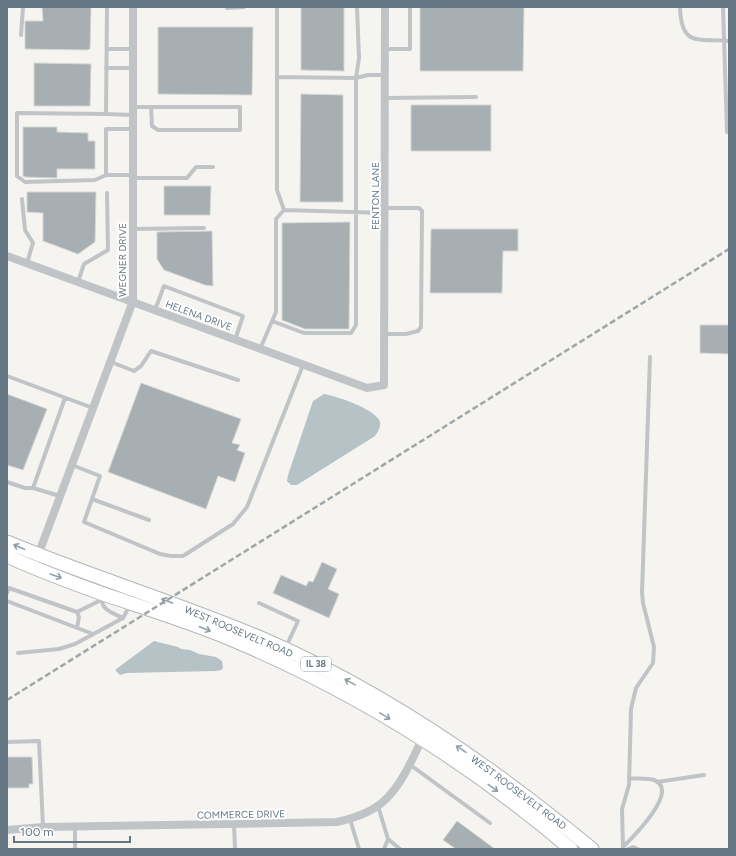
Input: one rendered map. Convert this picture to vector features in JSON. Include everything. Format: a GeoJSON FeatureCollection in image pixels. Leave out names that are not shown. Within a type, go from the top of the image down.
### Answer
{"type":"FeatureCollection","features":[{"type":"Feature","properties":{"kind":"main road","name":"WEST ROOSEVELT ROAD"},"geometry":{"type":"LineString","coordinates":[[7,542],[38,555],[174,603],[285,649],[350,682],[426,734],[571,849]]}},
{"type":"Feature","properties":{"kind":"main road","name":"WEST ROOSEVELT ROAD"},"geometry":{"type":"LineString","coordinates":[[7,556],[102,597],[131,603],[225,637],[285,664],[426,734],[462,749],[508,782],[592,849]]}},
{"type":"Feature","properties":{"kind":"street","name":"WEGNER DRIVE"},"geometry":{"type":"LineString","coordinates":[[34,568],[132,301],[133,7]]}},
{"type":"Feature","properties":{"kind":"street","name":"FENTON LANE"},"geometry":{"type":"LineString","coordinates":[[384,386],[385,7]]}},
{"type":"Feature","properties":{"kind":"street","name":"HELENA DRIVE"},"geometry":{"type":"LineString","coordinates":[[7,256],[367,388],[384,386]]}},
{"type":"Feature","properties":{"kind":"street","name":"COMMERCE DRIVE"},"geometry":{"type":"LineString","coordinates":[[7,830],[75,826],[331,823],[350,819],[371,810],[387,798],[400,780],[426,734]]}},
{"type":"Feature","properties":{"kind":"lane"},"geometry":{"type":"LineString","coordinates":[[21,35],[23,7]]}},
{"type":"Feature","properties":{"kind":"lane"},"geometry":{"type":"LineString","coordinates":[[106,114],[107,7]]}},
{"type":"Feature","properties":{"kind":"lane"},"geometry":{"type":"LineString","coordinates":[[227,8],[244,7]]}},
{"type":"Feature","properties":{"kind":"lane"},"geometry":{"type":"LineString","coordinates":[[277,7],[277,190],[284,210]]}},
{"type":"Feature","properties":{"kind":"lane"},"geometry":{"type":"LineString","coordinates":[[272,321],[304,333],[351,333],[356,325],[356,78],[359,58],[358,7]]}},
{"type":"Feature","properties":{"kind":"lane"},"geometry":{"type":"LineString","coordinates":[[385,49],[410,49],[410,7]]}},
{"type":"Feature","properties":{"kind":"lane"},"geometry":{"type":"LineString","coordinates":[[680,7],[682,24],[688,36],[698,41],[729,41]]}},
{"type":"Feature","properties":{"kind":"lane"},"geometry":{"type":"LineString","coordinates":[[723,7],[727,132]]}},
{"type":"Feature","properties":{"kind":"lane"},"geometry":{"type":"LineString","coordinates":[[723,30],[729,30]]}},
{"type":"Feature","properties":{"kind":"lane"},"geometry":{"type":"LineString","coordinates":[[107,49],[133,49]]}},
{"type":"Feature","properties":{"kind":"lane"},"geometry":{"type":"LineString","coordinates":[[106,68],[133,68]]}},
{"type":"Feature","properties":{"kind":"lane"},"geometry":{"type":"LineString","coordinates":[[277,77],[356,78],[368,75],[385,74]]}},
{"type":"Feature","properties":{"kind":"lane"},"geometry":{"type":"LineString","coordinates":[[385,98],[476,97]]}},
{"type":"Feature","properties":{"kind":"lane"},"geometry":{"type":"LineString","coordinates":[[133,107],[151,107],[240,107],[240,130],[158,130],[152,126],[151,107]]}},
{"type":"Feature","properties":{"kind":"lane"},"geometry":{"type":"LineString","coordinates":[[133,115],[17,112],[17,176],[25,182],[95,180],[106,176],[187,178],[196,168],[213,167]]}},
{"type":"Feature","properties":{"kind":"lane"},"geometry":{"type":"LineString","coordinates":[[106,176],[106,129],[133,129]]}},
{"type":"Feature","properties":{"kind":"lane"},"geometry":{"type":"LineString","coordinates":[[78,282],[84,264],[108,250],[107,193]]}},
{"type":"Feature","properties":{"kind":"lane"},"geometry":{"type":"LineString","coordinates":[[22,199],[25,230],[33,243],[27,264]]}},
{"type":"Feature","properties":{"kind":"lane"},"geometry":{"type":"LineString","coordinates":[[260,349],[276,312],[276,219],[284,210],[356,212],[419,208],[422,211],[421,327],[418,331],[406,334],[384,334]]}},
{"type":"Feature","properties":{"kind":"lane"},"geometry":{"type":"LineString","coordinates":[[133,229],[204,228]]}},
{"type":"Feature","properties":{"kind":"lane"},"geometry":{"type":"LineString","coordinates":[[154,310],[164,286],[243,316],[235,340]]}},
{"type":"Feature","properties":{"kind":"lane"},"geometry":{"type":"LineString","coordinates":[[110,362],[134,371],[141,366],[151,351],[238,380]]}},
{"type":"Feature","properties":{"kind":"lane"},"geometry":{"type":"LineString","coordinates":[[623,848],[622,809],[629,785],[631,709],[636,688],[653,663],[654,647],[642,593],[650,357]]}},
{"type":"Feature","properties":{"kind":"lane"},"geometry":{"type":"LineString","coordinates":[[72,465],[100,476],[84,522],[160,554],[183,556],[232,524],[247,507],[303,364]]}},
{"type":"Feature","properties":{"kind":"lane"},"geometry":{"type":"LineString","coordinates":[[7,376],[93,408]]}},
{"type":"Feature","properties":{"kind":"lane"},"geometry":{"type":"LineString","coordinates":[[33,488],[65,398]]}},
{"type":"Feature","properties":{"kind":"lane"},"geometry":{"type":"LineString","coordinates":[[7,482],[25,488],[33,488],[60,496]]}},
{"type":"Feature","properties":{"kind":"lane"},"geometry":{"type":"LineString","coordinates":[[92,499],[149,520]]}},
{"type":"Feature","properties":{"kind":"lane"},"geometry":{"type":"LineString","coordinates":[[7,593],[9,588],[77,612]]}},
{"type":"Feature","properties":{"kind":"lane"},"geometry":{"type":"LineString","coordinates":[[77,612],[102,597]]}},
{"type":"Feature","properties":{"kind":"lane"},"geometry":{"type":"LineString","coordinates":[[102,597],[102,605],[108,611],[123,618]]}},
{"type":"Feature","properties":{"kind":"lane"},"geometry":{"type":"LineString","coordinates":[[7,601],[93,634]]}},
{"type":"Feature","properties":{"kind":"lane"},"geometry":{"type":"LineString","coordinates":[[18,653],[59,649],[75,644],[123,618],[131,603]]}},
{"type":"Feature","properties":{"kind":"lane"},"geometry":{"type":"LineString","coordinates":[[259,603],[298,621],[285,649]]}},
{"type":"Feature","properties":{"kind":"lane"},"geometry":{"type":"LineString","coordinates":[[77,612],[79,617],[77,628]]}},
{"type":"Feature","properties":{"kind":"lane"},"geometry":{"type":"LineString","coordinates":[[7,742],[39,741],[43,827]]}},
{"type":"Feature","properties":{"kind":"lane"},"geometry":{"type":"LineString","coordinates":[[409,764],[490,823]]}},
{"type":"Feature","properties":{"kind":"lane"},"geometry":{"type":"LineString","coordinates":[[656,782],[704,775]]}},
{"type":"Feature","properties":{"kind":"lane"},"geometry":{"type":"LineString","coordinates":[[623,848],[652,815],[660,803],[662,792],[660,784],[654,780],[629,778]]}},
{"type":"Feature","properties":{"kind":"lane"},"geometry":{"type":"LineString","coordinates":[[378,805],[388,839],[400,849]]}},
{"type":"Feature","properties":{"kind":"lane"},"geometry":{"type":"LineString","coordinates":[[350,819],[359,849]]}},
{"type":"Feature","properties":{"kind":"lane"},"geometry":{"type":"LineString","coordinates":[[234,824],[235,849]]}},
{"type":"Feature","properties":{"kind":"lane"},"geometry":{"type":"LineString","coordinates":[[75,826],[75,849]]}},
{"type":"Feature","properties":{"kind":"lane"},"geometry":{"type":"LineString","coordinates":[[384,849],[388,839]]}},
{"type":"Feature","properties":{"kind":"lane"},"geometry":{"type":"LineString","coordinates":[[628,849],[632,847],[638,849]]}},
{"type":"Feature","properties":{"kind":"shaded area"},"geometry":{"type":"Polygon","coordinates":[[[324,394],[346,400],[371,412],[380,422],[379,429],[375,436],[297,485],[291,485],[287,481],[288,475],[313,401],[324,394]]]}},
{"type":"Feature","properties":{"kind":"shaded area"},"geometry":{"type":"Polygon","coordinates":[[[154,641],[181,649],[190,650],[199,654],[216,657],[222,661],[223,668],[216,671],[127,673],[120,675],[115,670],[154,641]]]}},
{"type":"Feature","properties":{"kind":"building"},"geometry":{"type":"Polygon","coordinates":[[[42,7],[91,8],[90,49],[25,49],[25,21],[43,21],[42,7]]]}},
{"type":"Feature","properties":{"kind":"building"},"geometry":{"type":"Polygon","coordinates":[[[301,7],[344,7],[344,71],[301,70],[301,7]]]}},
{"type":"Feature","properties":{"kind":"building"},"geometry":{"type":"Polygon","coordinates":[[[420,7],[524,7],[523,71],[420,71],[420,7]]]}},
{"type":"Feature","properties":{"kind":"building"},"geometry":{"type":"Polygon","coordinates":[[[158,27],[253,27],[252,95],[158,94],[158,27]]]}},
{"type":"Feature","properties":{"kind":"building"},"geometry":{"type":"Polygon","coordinates":[[[34,63],[91,64],[90,106],[34,106],[34,63]]]}},
{"type":"Feature","properties":{"kind":"building"},"geometry":{"type":"Polygon","coordinates":[[[301,94],[343,95],[343,202],[300,202],[301,94]]]}},
{"type":"Feature","properties":{"kind":"building"},"geometry":{"type":"Polygon","coordinates":[[[411,105],[491,105],[491,151],[411,151],[411,105]]]}},
{"type":"Feature","properties":{"kind":"building"},"geometry":{"type":"Polygon","coordinates":[[[23,127],[57,127],[57,132],[88,133],[88,141],[95,141],[95,169],[57,169],[57,178],[23,176],[23,127]]]}},
{"type":"Feature","properties":{"kind":"building"},"geometry":{"type":"Polygon","coordinates":[[[164,186],[211,186],[210,215],[164,215],[164,186]]]}},
{"type":"Feature","properties":{"kind":"building"},"geometry":{"type":"Polygon","coordinates":[[[27,192],[96,192],[95,242],[78,254],[43,241],[43,213],[27,212],[27,192]]]}},
{"type":"Feature","properties":{"kind":"building"},"geometry":{"type":"Polygon","coordinates":[[[350,222],[349,329],[305,329],[282,320],[282,223],[350,222]]]}},
{"type":"Feature","properties":{"kind":"building"},"geometry":{"type":"Polygon","coordinates":[[[431,229],[518,229],[518,251],[503,251],[502,293],[430,293],[431,229]]]}},
{"type":"Feature","properties":{"kind":"building"},"geometry":{"type":"Polygon","coordinates":[[[212,231],[213,286],[205,285],[164,270],[157,259],[157,232],[212,231]]]}},
{"type":"Feature","properties":{"kind":"building"},"geometry":{"type":"Polygon","coordinates":[[[700,325],[729,325],[729,354],[700,353],[700,325]]]}},
{"type":"Feature","properties":{"kind":"building"},"geometry":{"type":"Polygon","coordinates":[[[141,383],[241,419],[232,443],[240,445],[237,450],[245,453],[235,482],[218,476],[206,509],[108,472],[141,383]]]}},
{"type":"Feature","properties":{"kind":"building"},"geometry":{"type":"Polygon","coordinates":[[[7,394],[47,409],[23,470],[7,465],[7,394]]]}},
{"type":"Feature","properties":{"kind":"building"},"geometry":{"type":"Polygon","coordinates":[[[322,562],[337,569],[328,589],[339,594],[329,618],[273,593],[281,575],[306,586],[309,581],[313,582],[322,562]]]}},
{"type":"Feature","properties":{"kind":"building"},"geometry":{"type":"Polygon","coordinates":[[[7,757],[32,757],[33,784],[29,784],[29,788],[7,788],[7,757]]]}},
{"type":"Feature","properties":{"kind":"building"},"geometry":{"type":"Polygon","coordinates":[[[457,821],[495,849],[456,849],[443,840],[457,821]]]}},
{"type":"Feature","properties":{"kind":"railway"},"geometry":{"type":"LineString","coordinates":[[7,700],[729,249]]}}]}
